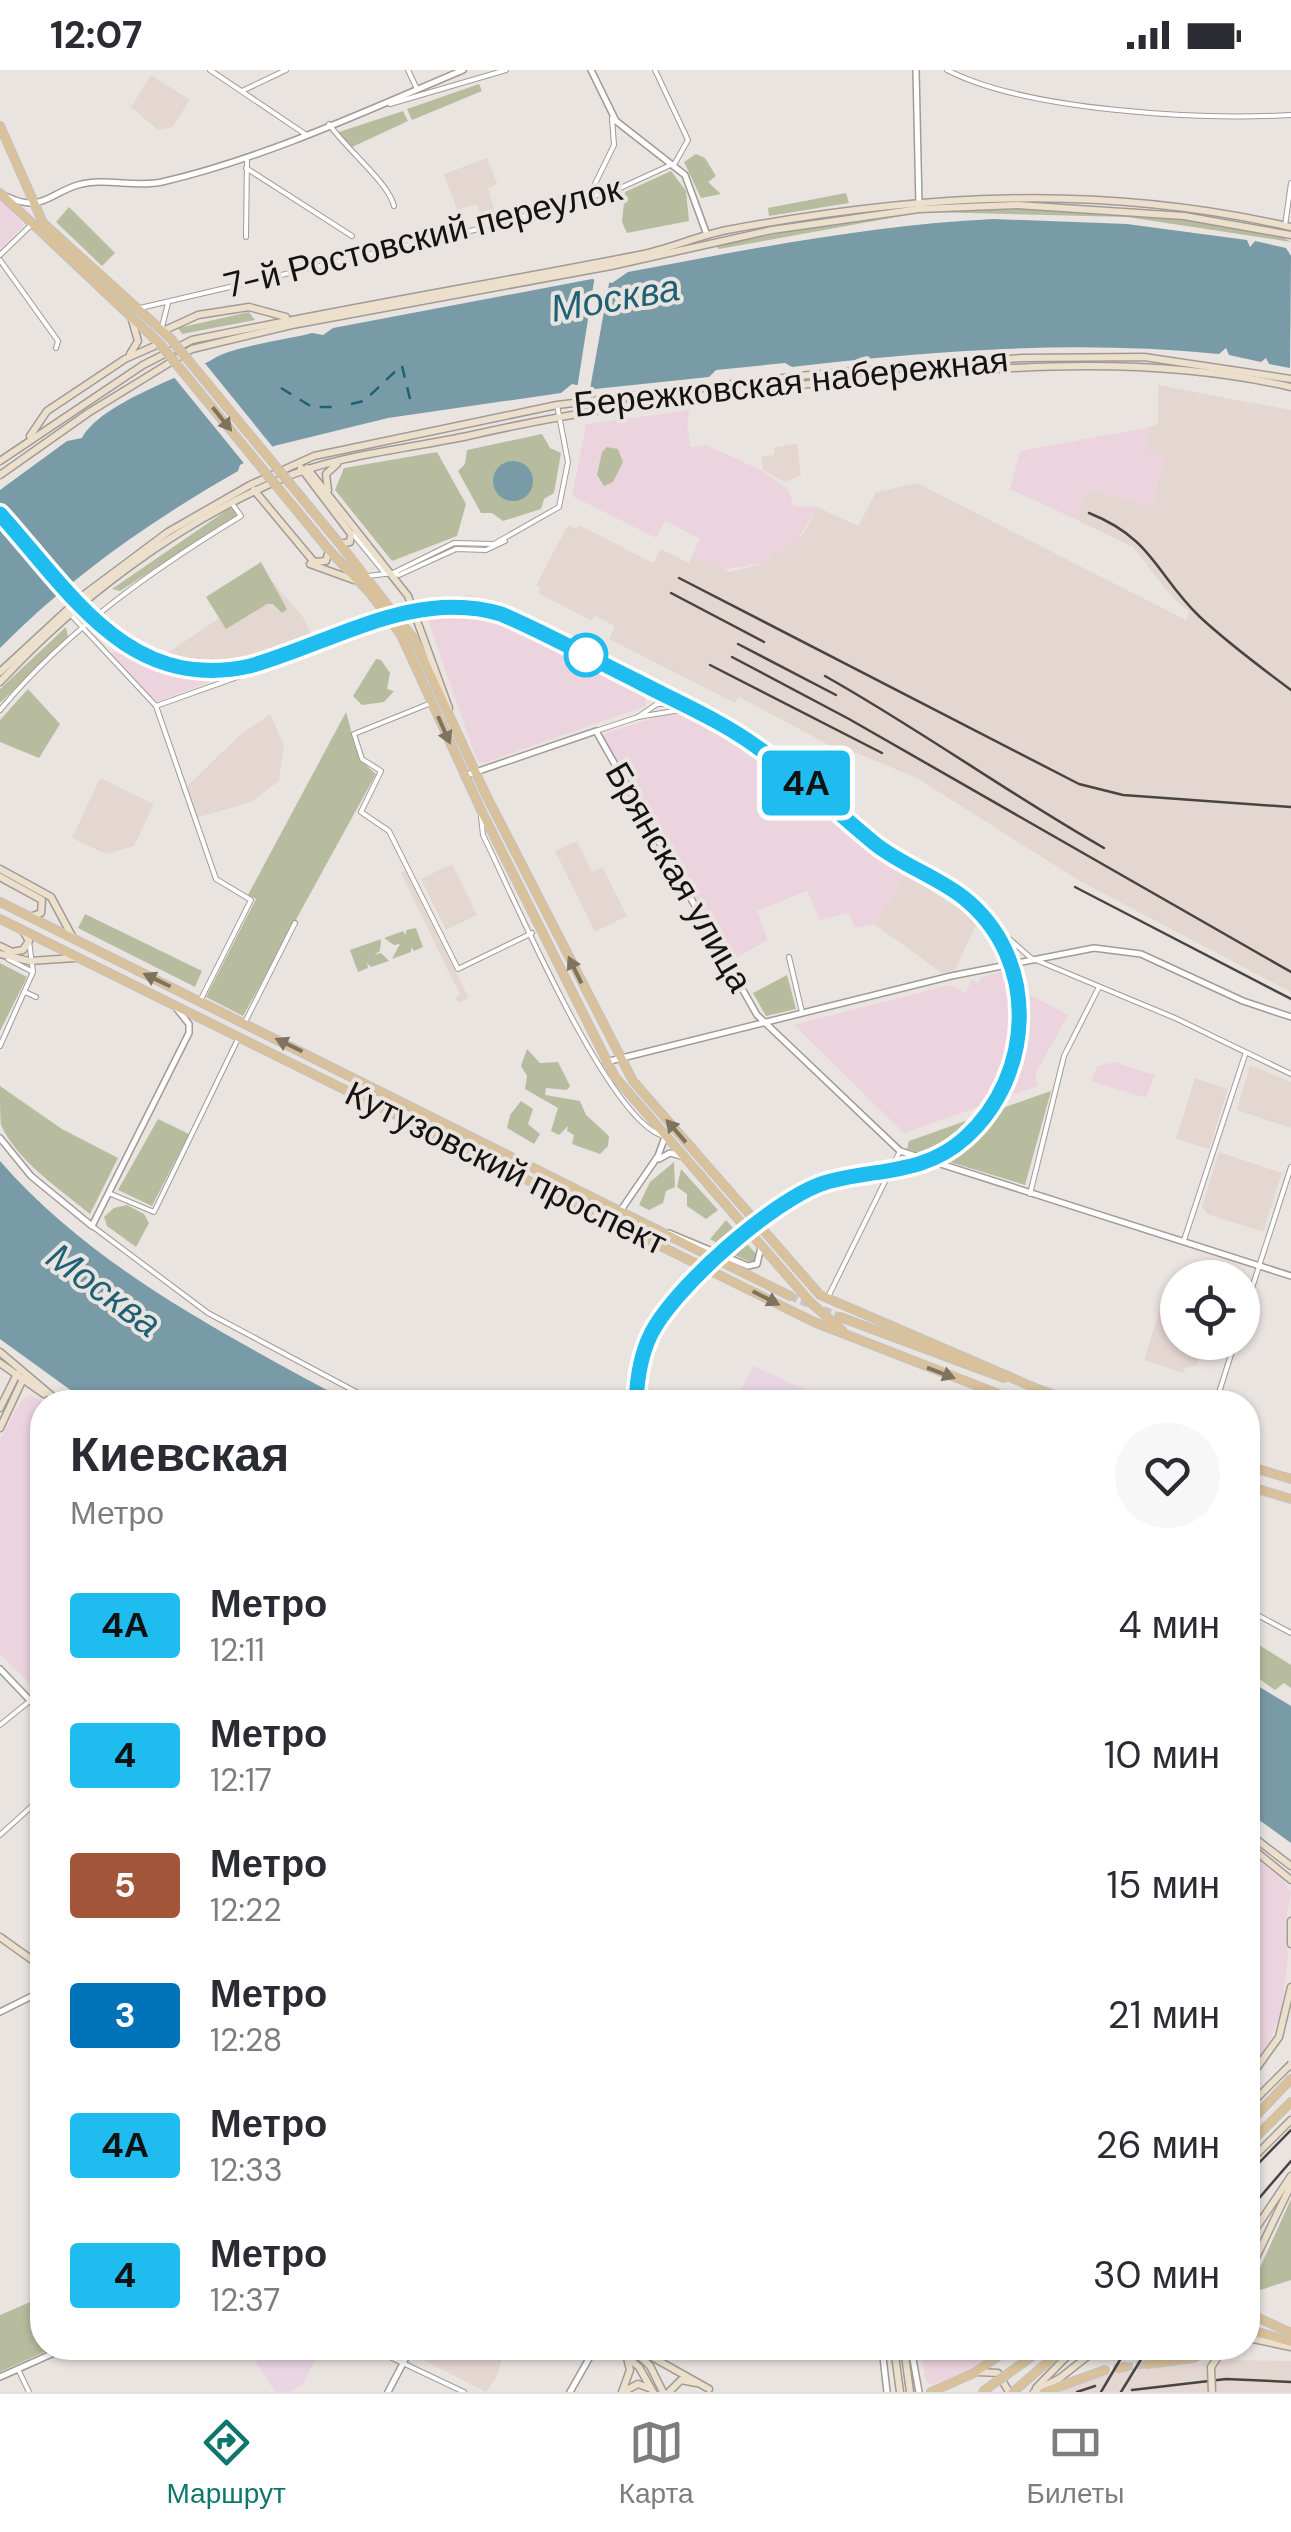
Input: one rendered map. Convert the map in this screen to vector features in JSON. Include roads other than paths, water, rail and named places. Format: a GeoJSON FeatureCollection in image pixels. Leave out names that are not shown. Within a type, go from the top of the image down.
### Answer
{"type":"FeatureCollection","features":[{"type":"Feature","properties":{"kind":"main road"},"geometry":{"type":"LineString","coordinates":[[0,126],[31,204],[56,238],[169,339],[410,631],[491,806],[633,1081],[786,1258],[828,1299],[1033,1387]]}},
{"type":"Feature","properties":{"kind":"main road"},"geometry":{"type":"LineString","coordinates":[[1,194],[30,226],[160,344],[392,622],[606,1062],[664,1136],[828,1320],[863,1343]]}},
{"type":"Feature","properties":{"kind":"main road"},"geometry":{"type":"LineString","coordinates":[[169,339],[246,329],[708,239],[919,204],[1016,196],[1131,202],[1288,227]]}},
{"type":"Feature","properties":{"kind":"main road"},"geometry":{"type":"LineString","coordinates":[[919,204],[1095,208],[1184,216],[1291,235]]}},
{"type":"Feature","properties":{"kind":"main road"},"geometry":{"type":"LineString","coordinates":[[0,475],[180,355],[292,325],[611,266],[708,239]]}},
{"type":"Feature","properties":{"kind":"main road"},"geometry":{"type":"LineString","coordinates":[[0,461],[198,315],[254,306],[292,319]]}},
{"type":"Feature","properties":{"kind":"main road"},"geometry":{"type":"LineString","coordinates":[[240,308],[258,316],[258,322],[246,329]]}},
{"type":"Feature","properties":{"kind":"main road"},"geometry":{"type":"LineString","coordinates":[[124,309],[138,334],[134,349],[125,359]]}},
{"type":"Feature","properties":{"kind":"main road"},"geometry":{"type":"LineString","coordinates":[[22,445],[46,414],[125,359],[150,344],[160,344]]}},
{"type":"Feature","properties":{"kind":"main road","name":"Бережковская набережная"},"geometry":{"type":"LineString","coordinates":[[592,406],[809,376],[1075,356],[1188,361],[1291,380]]}},
{"type":"Feature","properties":{"kind":"main road","name":"Бережковская набережная"},"geometry":{"type":"LineString","coordinates":[[252,488],[299,462],[558,410],[809,384],[1068,364],[1189,369],[1291,387]]}},
{"type":"Feature","properties":{"kind":"main road","name":"Бережковская набережная"},"geometry":{"type":"LineString","coordinates":[[252,488],[305,470],[558,410]]}},
{"type":"Feature","properties":{"kind":"main road"},"geometry":{"type":"LineString","coordinates":[[22,457],[40,434],[46,414]]}},
{"type":"Feature","properties":{"kind":"main road"},"geometry":{"type":"LineString","coordinates":[[46,414],[47,424],[57,422]]}},
{"type":"Feature","properties":{"kind":"main road"},"geometry":{"type":"LineString","coordinates":[[334,500],[326,474],[343,461]]}},
{"type":"Feature","properties":{"kind":"main road"},"geometry":{"type":"LineString","coordinates":[[299,462],[345,525],[351,541],[339,543]]}},
{"type":"Feature","properties":{"kind":"main road"},"geometry":{"type":"LineString","coordinates":[[305,470],[393,573],[422,626],[452,718]]}},
{"type":"Feature","properties":{"kind":"main road"},"geometry":{"type":"LineString","coordinates":[[252,488],[313,567],[349,577],[370,593]]}},
{"type":"Feature","properties":{"kind":"main road"},"geometry":{"type":"LineString","coordinates":[[0,682],[100,592],[174,536],[252,488]]}},
{"type":"Feature","properties":{"kind":"main road"},"geometry":{"type":"LineString","coordinates":[[0,672],[81,597],[142,550],[252,488]]}},
{"type":"Feature","properties":{"kind":"main road"},"geometry":{"type":"LineString","coordinates":[[298,546],[318,564],[326,561],[329,550]]}},
{"type":"Feature","properties":{"kind":"main road"},"geometry":{"type":"LineString","coordinates":[[0,869],[51,897],[76,941]]}},
{"type":"Feature","properties":{"kind":"main road"},"geometry":{"type":"LineString","coordinates":[[0,878],[42,900],[41,914],[28,916]]}},
{"type":"Feature","properties":{"kind":"main road","name":"Кутузовский проспект"},"geometry":{"type":"LineString","coordinates":[[0,902],[790,1296]]}},
{"type":"Feature","properties":{"kind":"main road","name":"Кутузовский проспект"},"geometry":{"type":"LineString","coordinates":[[0,919],[782,1307],[863,1343],[987,1390]]}},
{"type":"Feature","properties":{"kind":"main road"},"geometry":{"type":"LineString","coordinates":[[0,951],[20,952],[29,941],[22,930]]}},
{"type":"Feature","properties":{"kind":"main road"},"geometry":{"type":"LineString","coordinates":[[0,951],[34,960],[81,959]]}},
{"type":"Feature","properties":{"kind":"main road"},"geometry":{"type":"LineString","coordinates":[[840,1317],[1041,1390]]}},
{"type":"Feature","properties":{"kind":"main road"},"geometry":{"type":"LineString","coordinates":[[0,1352],[42,1390]]}},
{"type":"Feature","properties":{"kind":"main road"},"geometry":{"type":"LineString","coordinates":[[0,1363],[21,1374]]}},
{"type":"Feature","properties":{"kind":"main road"},"geometry":{"type":"LineString","coordinates":[[0,1408],[21,1374]]}},
{"type":"Feature","properties":{"kind":"main road"},"geometry":{"type":"LineString","coordinates":[[0,1428],[21,1374]]}},
{"type":"Feature","properties":{"kind":"main road"},"geometry":{"type":"LineString","coordinates":[[1260,1470],[1291,1479]]}},
{"type":"Feature","properties":{"kind":"main road"},"geometry":{"type":"LineString","coordinates":[[1260,1490],[1291,1500]]}},
{"type":"Feature","properties":{"kind":"main road"},"geometry":{"type":"LineString","coordinates":[[1260,1841],[1291,1866]]}},
{"type":"Feature","properties":{"kind":"main road"},"geometry":{"type":"LineString","coordinates":[[1260,1854],[1291,1884]]}},
{"type":"Feature","properties":{"kind":"main road"},"geometry":{"type":"LineString","coordinates":[[1291,1923],[1291,1944]]}},
{"type":"Feature","properties":{"kind":"main road"},"geometry":{"type":"LineString","coordinates":[[0,1936],[30,1958]]}},
{"type":"Feature","properties":{"kind":"main road"},"geometry":{"type":"LineString","coordinates":[[1260,2064],[1288,2026],[1291,1987]]}},
{"type":"Feature","properties":{"kind":"main road"},"geometry":{"type":"LineString","coordinates":[[1260,2096],[1291,2064]]}},
{"type":"Feature","properties":{"kind":"main road"},"geometry":{"type":"LineString","coordinates":[[1260,2111],[1291,2079]]}},
{"type":"Feature","properties":{"kind":"main road"},"geometry":{"type":"LineString","coordinates":[[1260,2133],[1291,2102]]}},
{"type":"Feature","properties":{"kind":"main road"},"geometry":{"type":"LineString","coordinates":[[1260,2151],[1291,2120]]}},
{"type":"Feature","properties":{"kind":"main road"},"geometry":{"type":"LineString","coordinates":[[1260,2222],[1291,2176]]}},
{"type":"Feature","properties":{"kind":"main road"},"geometry":{"type":"LineString","coordinates":[[1260,2248],[1291,2185]]}},
{"type":"Feature","properties":{"kind":"main road"},"geometry":{"type":"LineString","coordinates":[[1260,2318],[1291,2332]]}},
{"type":"Feature","properties":{"kind":"main road"},"geometry":{"type":"LineString","coordinates":[[1260,2333],[1291,2344]]}},
{"type":"Feature","properties":{"kind":"main road"},"geometry":{"type":"LineString","coordinates":[[1260,2340],[1291,2344]]}},
{"type":"Feature","properties":{"kind":"main road"},"geometry":{"type":"LineString","coordinates":[[623,2392],[630,2369],[627,2360]]}},
{"type":"Feature","properties":{"kind":"main road"},"geometry":{"type":"LineString","coordinates":[[631,2360],[643,2371],[653,2392]]}},
{"type":"Feature","properties":{"kind":"main road"},"geometry":{"type":"LineString","coordinates":[[645,2360],[666,2392],[676,2382],[690,2380],[712,2390]]}},
{"type":"Feature","properties":{"kind":"main road"},"geometry":{"type":"LineString","coordinates":[[656,2360],[712,2390]]}},
{"type":"Feature","properties":{"kind":"main road"},"geometry":{"type":"LineString","coordinates":[[896,2360],[900,2392]]}},
{"type":"Feature","properties":{"kind":"main road"},"geometry":{"type":"LineString","coordinates":[[909,2360],[910,2392]]}},
{"type":"Feature","properties":{"kind":"main road"},"geometry":{"type":"LineString","coordinates":[[931,2392],[993,2360]]}},
{"type":"Feature","properties":{"kind":"main road"},"geometry":{"type":"LineString","coordinates":[[982,2392],[1027,2360]]}},
{"type":"Feature","properties":{"kind":"main road"},"geometry":{"type":"LineString","coordinates":[[974,2373],[998,2373],[1011,2392],[1050,2360]]}},
{"type":"Feature","properties":{"kind":"main road"},"geometry":{"type":"LineString","coordinates":[[1032,2392],[1063,2360]]}},
{"type":"Feature","properties":{"kind":"main road"},"geometry":{"type":"LineString","coordinates":[[1032,2392],[1060,2378],[1083,2360]]}},
{"type":"Feature","properties":{"kind":"main road"},"geometry":{"type":"LineString","coordinates":[[1148,2364],[1187,2360]]}},
{"type":"Feature","properties":{"kind":"main road"},"geometry":{"type":"LineString","coordinates":[[1212,2392],[1211,2367],[1216,2360]]}},
{"type":"Feature","properties":{"kind":"main road"},"geometry":{"type":"LineString","coordinates":[[1044,2392],[1105,2370]]}},
{"type":"Feature","properties":{"kind":"main road"},"geometry":{"type":"LineString","coordinates":[[690,2380],[698,2392]]}},
{"type":"Feature","properties":{"kind":"main road"},"geometry":{"type":"LineString","coordinates":[[623,2392],[638,2384],[653,2392]]}},
{"type":"Feature","properties":{"kind":"street"},"geometry":{"type":"LineString","coordinates":[[210,70],[305,134]]}},
{"type":"Feature","properties":{"kind":"street"},"geometry":{"type":"LineString","coordinates":[[242,91],[286,70]]}},
{"type":"Feature","properties":{"kind":"street"},"geometry":{"type":"LineString","coordinates":[[408,70],[417,90]]}},
{"type":"Feature","properties":{"kind":"street"},"geometry":{"type":"LineString","coordinates":[[1,194],[31,204],[62,196],[80,184],[152,184],[247,156],[463,70]]}},
{"type":"Feature","properties":{"kind":"street"},"geometry":{"type":"LineString","coordinates":[[376,106],[413,100],[506,70]]}},
{"type":"Feature","properties":{"kind":"street"},"geometry":{"type":"LineString","coordinates":[[591,70],[611,113],[624,129],[675,164],[691,188],[708,239]]}},
{"type":"Feature","properties":{"kind":"street"},"geometry":{"type":"LineString","coordinates":[[655,70],[688,140],[675,164]]}},
{"type":"Feature","properties":{"kind":"street"},"geometry":{"type":"LineString","coordinates":[[916,70],[919,204]]}},
{"type":"Feature","properties":{"kind":"street"},"geometry":{"type":"LineString","coordinates":[[947,70],[1012,94],[1188,116],[1291,115]]}},
{"type":"Feature","properties":{"kind":"street"},"geometry":{"type":"LineString","coordinates":[[590,196],[614,144],[611,113]]}},
{"type":"Feature","properties":{"kind":"street"},"geometry":{"type":"LineString","coordinates":[[329,124],[347,150],[386,188],[394,206]]}},
{"type":"Feature","properties":{"kind":"street"},"geometry":{"type":"LineString","coordinates":[[246,237],[247,156]]}},
{"type":"Feature","properties":{"kind":"street","name":"7-й Ростовский переулок"},"geometry":{"type":"LineString","coordinates":[[136,307],[168,303],[554,208],[644,180],[675,164]]}},
{"type":"Feature","properties":{"kind":"street"},"geometry":{"type":"LineString","coordinates":[[246,168],[352,236]]}},
{"type":"Feature","properties":{"kind":"street"},"geometry":{"type":"LineString","coordinates":[[1288,227],[1291,183]]}},
{"type":"Feature","properties":{"kind":"street"},"geometry":{"type":"LineString","coordinates":[[30,226],[0,258],[58,340],[56,348]]}},
{"type":"Feature","properties":{"kind":"street"},"geometry":{"type":"LineString","coordinates":[[168,303],[162,314],[169,339]]}},
{"type":"Feature","properties":{"kind":"street"},"geometry":{"type":"LineString","coordinates":[[345,525],[383,571],[393,573],[408,574],[460,548],[491,549],[559,508],[568,462],[558,410]]}},
{"type":"Feature","properties":{"kind":"street"},"geometry":{"type":"LineString","coordinates":[[0,710],[110,604],[240,516],[238,506],[228,504]]}},
{"type":"Feature","properties":{"kind":"street"},"geometry":{"type":"LineString","coordinates":[[364,573],[376,578],[454,542],[492,545],[516,533]]}},
{"type":"Feature","properties":{"kind":"street"},"geometry":{"type":"LineString","coordinates":[[100,592],[110,604]]}},
{"type":"Feature","properties":{"kind":"street"},"geometry":{"type":"LineString","coordinates":[[72,616],[156,706],[216,878],[251,900],[200,1002]]}},
{"type":"Feature","properties":{"kind":"street"},"geometry":{"type":"LineString","coordinates":[[156,706],[392,622]]}},
{"type":"Feature","properties":{"kind":"street"},"geometry":{"type":"LineString","coordinates":[[638,717],[657,704],[683,702],[769,752],[863,827]]}},
{"type":"Feature","properties":{"kind":"street"},"geometry":{"type":"LineString","coordinates":[[432,703],[354,734],[362,759],[381,771],[361,812],[389,831],[458,970],[532,933]]}},
{"type":"Feature","properties":{"kind":"street"},"geometry":{"type":"LineString","coordinates":[[657,704],[662,709],[658,714]]}},
{"type":"Feature","properties":{"kind":"street"},"geometry":{"type":"LineString","coordinates":[[464,776],[638,717],[684,708],[699,710]]}},
{"type":"Feature","properties":{"kind":"street","name":"Брянская улица"},"geometry":{"type":"LineString","coordinates":[[596,732],[763,1023],[900,1151]]}},
{"type":"Feature","properties":{"kind":"street"},"geometry":{"type":"LineString","coordinates":[[491,806],[484,804],[481,811],[483,834],[592,1060],[643,1124],[664,1136],[653,1164],[620,1210]]}},
{"type":"Feature","properties":{"kind":"street"},"geometry":{"type":"LineString","coordinates":[[884,842],[988,920],[1031,958],[1291,1074]]}},
{"type":"Feature","properties":{"kind":"street"},"geometry":{"type":"LineString","coordinates":[[244,1024],[295,923]]}},
{"type":"Feature","properties":{"kind":"street"},"geometry":{"type":"LineString","coordinates":[[0,1046],[33,972],[29,941]]}},
{"type":"Feature","properties":{"kind":"street"},"geometry":{"type":"LineString","coordinates":[[606,1062],[1031,958],[1094,948],[1126,950],[1291,1017]]}},
{"type":"Feature","properties":{"kind":"street"},"geometry":{"type":"LineString","coordinates":[[0,951],[33,972]]}},
{"type":"Feature","properties":{"kind":"street"},"geometry":{"type":"LineString","coordinates":[[788,957],[802,1012]]}},
{"type":"Feature","properties":{"kind":"street"},"geometry":{"type":"LineString","coordinates":[[1030,1194],[1064,1056],[1099,986]]}},
{"type":"Feature","properties":{"kind":"street"},"geometry":{"type":"LineString","coordinates":[[25,992],[36,997]]}},
{"type":"Feature","properties":{"kind":"street"},"geometry":{"type":"LineString","coordinates":[[92,1226],[189,1032],[186,1019],[172,1004]]}},
{"type":"Feature","properties":{"kind":"street"},"geometry":{"type":"LineString","coordinates":[[111,1194],[154,1212],[240,1037]]}},
{"type":"Feature","properties":{"kind":"street"},"geometry":{"type":"LineString","coordinates":[[1183,1242],[1246,1055]]}},
{"type":"Feature","properties":{"kind":"street"},"geometry":{"type":"LineString","coordinates":[[0,1138],[31,1176],[208,1313],[352,1390]]}},
{"type":"Feature","properties":{"kind":"street"},"geometry":{"type":"LineString","coordinates":[[828,1299],[900,1151],[1240,1260]]}},
{"type":"Feature","properties":{"kind":"street"},"geometry":{"type":"LineString","coordinates":[[653,1164],[670,1153],[686,1159]]}},
{"type":"Feature","properties":{"kind":"street"},"geometry":{"type":"LineString","coordinates":[[1260,1263],[1291,1167]]}},
{"type":"Feature","properties":{"kind":"street"},"geometry":{"type":"LineString","coordinates":[[658,1230],[688,1237],[748,1266],[756,1264],[762,1254],[757,1240]]}},
{"type":"Feature","properties":{"kind":"street"},"geometry":{"type":"LineString","coordinates":[[1260,1266],[1291,1276]]}},
{"type":"Feature","properties":{"kind":"street"},"geometry":{"type":"LineString","coordinates":[[1220,1390],[1229,1360]]}},
{"type":"Feature","properties":{"kind":"street"},"geometry":{"type":"LineString","coordinates":[[1260,1616],[1291,1633]]}},
{"type":"Feature","properties":{"kind":"street"},"geometry":{"type":"LineString","coordinates":[[0,1669],[30,1699]]}},
{"type":"Feature","properties":{"kind":"street"},"geometry":{"type":"LineString","coordinates":[[0,1725],[30,1701]]}},
{"type":"Feature","properties":{"kind":"street"},"geometry":{"type":"LineString","coordinates":[[0,1835],[30,1809]]}},
{"type":"Feature","properties":{"kind":"street"},"geometry":{"type":"LineString","coordinates":[[0,2012],[30,1997]]}},
{"type":"Feature","properties":{"kind":"street"},"geometry":{"type":"LineString","coordinates":[[0,2377],[38,2360]]}},
{"type":"Feature","properties":{"kind":"street"},"geometry":{"type":"LineString","coordinates":[[396,2360],[464,2392]]}},
{"type":"Feature","properties":{"kind":"street"},"geometry":{"type":"LineString","coordinates":[[388,2392],[406,2360]]}},
{"type":"Feature","properties":{"kind":"street"},"geometry":{"type":"LineString","coordinates":[[570,2392],[588,2360]]}},
{"type":"Feature","properties":{"kind":"street"},"geometry":{"type":"LineString","coordinates":[[883,2360],[887,2392]]}},
{"type":"Feature","properties":{"kind":"street"},"geometry":{"type":"LineString","coordinates":[[911,2360],[919,2392]]}},
{"type":"Feature","properties":{"kind":"street"},"geometry":{"type":"LineString","coordinates":[[18,2369],[29,2392]]}},
{"type":"Feature","properties":{"kind":"water","name":"Москва"},"geometry":{"type":"Polygon","coordinates":[[[994,219],[1127,224],[1247,240],[1250,247],[1255,241],[1286,248],[1291,256],[1290,368],[1269,364],[1266,358],[1261,362],[1229,355],[1226,348],[1219,354],[1059,347],[952,352],[716,370],[709,377],[595,389],[572,384],[561,393],[388,418],[274,446],[240,465],[238,471],[174,509],[83,574],[0,648],[0,490],[67,441],[82,438],[92,425],[123,403],[222,354],[312,333],[323,335],[333,328],[592,279],[612,283],[628,272],[765,247],[856,232],[994,219]]]}},
{"type":"Feature","properties":{"kind":"water"},"geometry":{"type":"Polygon","coordinates":[[[513,461],[527,467],[533,481],[527,495],[513,501],[499,495],[493,481],[499,467],[513,461]]]}},
{"type":"Feature","properties":{"kind":"water","name":"Москва"},"geometry":{"type":"Polygon","coordinates":[[[0,1161],[76,1234],[119,1267],[209,1325],[327,1390],[70,1390],[0,1339],[0,1161]]]}},
{"type":"Feature","properties":{"kind":"water"},"geometry":{"type":"Polygon","coordinates":[[[1260,1687],[1291,1706],[1291,1843],[1260,1821],[1260,1687]]]}},
{"type":"Feature","properties":{"kind":"tunnel"},"geometry":{"type":"LineString","coordinates":[[863,827],[883,842]]}},
{"type":"Feature","properties":{"kind":"tunnel"},"geometry":{"type":"LineString","coordinates":[[790,1296],[840,1317]]}},
{"type":"Feature","properties":{"kind":"tunnel"},"geometry":{"type":"LineString","coordinates":[[1125,2367],[1148,2364]]}},
{"type":"Feature","properties":{"kind":"railway"},"geometry":{"type":"LineString","coordinates":[[0,510],[103,625]]}},
{"type":"Feature","properties":{"kind":"railway"},"geometry":{"type":"LineString","coordinates":[[1089,513],[1128,534],[1200,617],[1291,690]]}},
{"type":"Feature","properties":{"kind":"railway"},"geometry":{"type":"LineString","coordinates":[[679,578],[1079,784],[1123,795],[1291,807]]}},
{"type":"Feature","properties":{"kind":"railway"},"geometry":{"type":"LineString","coordinates":[[671,593],[764,642]]}},
{"type":"Feature","properties":{"kind":"railway"},"geometry":{"type":"LineString","coordinates":[[738,644],[836,695]]}},
{"type":"Feature","properties":{"kind":"railway"},"geometry":{"type":"LineString","coordinates":[[732,657],[849,719],[1291,972]]}},
{"type":"Feature","properties":{"kind":"railway"},"geometry":{"type":"LineString","coordinates":[[710,665],[882,753]]}},
{"type":"Feature","properties":{"kind":"railway"},"geometry":{"type":"LineString","coordinates":[[825,676],[1104,848]]}},
{"type":"Feature","properties":{"kind":"railway"},"geometry":{"type":"LineString","coordinates":[[1075,887],[1291,999]]}},
{"type":"Feature","properties":{"kind":"railway"},"geometry":{"type":"LineString","coordinates":[[1260,2162],[1291,2130]]}},
{"type":"Feature","properties":{"kind":"railway"},"geometry":{"type":"LineString","coordinates":[[1260,2197],[1291,2161]]}},
{"type":"Feature","properties":{"kind":"railway"},"geometry":{"type":"LineString","coordinates":[[1101,2392],[1120,2360]]}},
{"type":"Feature","properties":{"kind":"railway"},"geometry":{"type":"LineString","coordinates":[[1121,2392],[1141,2360]]}},
{"type":"Feature","properties":{"kind":"railway"},"geometry":{"type":"LineString","coordinates":[[1132,2390],[1226,2379],[1291,2382]]}},
{"type":"Feature","properties":{"kind":"railway"},"geometry":{"type":"LineString","coordinates":[[1077,2392],[1095,2386]]}},
{"type":"Feature","properties":{"kind":"metro line","name":"4А"},"geometry":{"type":"LineString","coordinates":[[0,514],[116,640],[164,665],[183,670],[228,671],[267,662],[430,606],[484,608],[518,621],[740,735],[826,798],[882,850],[966,900],[991,927],[1009,959],[1019,994],[1021,1028],[1015,1062],[1004,1091],[986,1118],[962,1141],[932,1160],[902,1171],[846,1178],[808,1188],[770,1212],[663,1313],[641,1360],[637,1390]]}}]}
